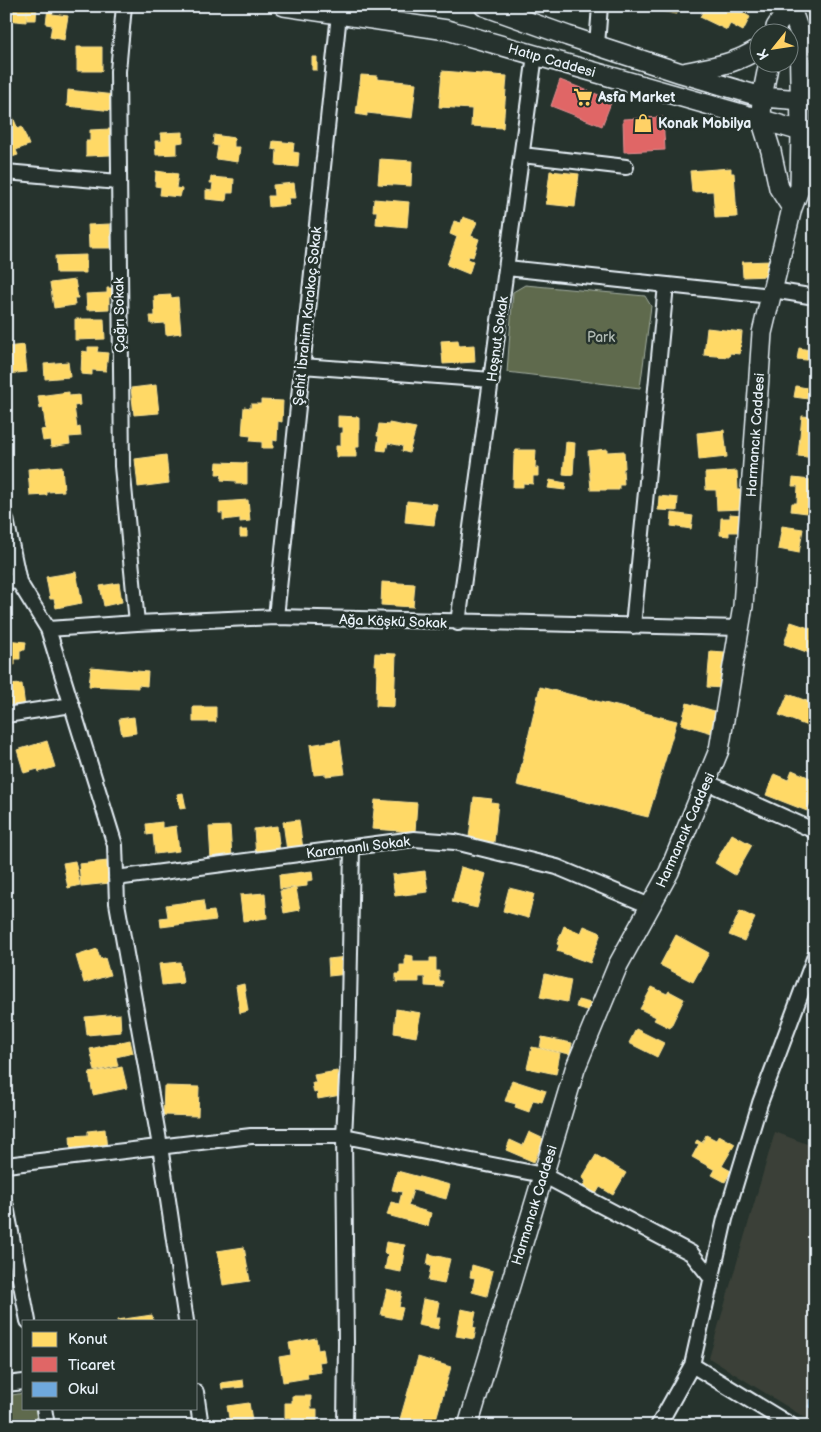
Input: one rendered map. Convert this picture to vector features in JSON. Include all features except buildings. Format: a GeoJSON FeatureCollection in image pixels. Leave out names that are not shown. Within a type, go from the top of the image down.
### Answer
{"type":"FeatureCollection","features":[{"type":"Feature","properties":{"kind":"street","name":"Çağrı Sokak"},"geometry":{"type":"LineString","coordinates":[[124,6],[118,70],[122,466],[137,623]]}},
{"type":"Feature","properties":{"kind":"street","name":"Hatıp Caddesi"},"geometry":{"type":"LineString","coordinates":[[284,6],[447,30],[808,131]]}},
{"type":"Feature","properties":{"kind":"street","name":"Hatıp Caddesi"},"geometry":{"type":"LineString","coordinates":[[484,6],[681,74],[762,97],[807,101]]}},
{"type":"Feature","properties":{"kind":"street"},"geometry":{"type":"LineString","coordinates":[[597,45],[600,6]]}},
{"type":"Feature","properties":{"kind":"street"},"geometry":{"type":"LineString","coordinates":[[779,22],[790,6]]}},
{"type":"Feature","properties":{"kind":"street","name":"Harmancık Caddesi"},"geometry":{"type":"LineString","coordinates":[[472,1424],[575,1068],[618,965],[669,872],[720,750],[743,606],[762,333],[792,208],[800,187],[808,131],[807,101],[799,31],[790,6]]}},
{"type":"Feature","properties":{"kind":"street","name":"Şehit İbrahim Karakoç Sokak"},"geometry":{"type":"LineString","coordinates":[[276,617],[339,14]]}},
{"type":"Feature","properties":{"kind":"street","name":"Hoşnut Sokak"},"geometry":{"type":"LineString","coordinates":[[458,623],[535,55]]}},
{"type":"Feature","properties":{"kind":"street"},"geometry":{"type":"LineString","coordinates":[[681,74],[728,64],[748,56]]}},
{"type":"Feature","properties":{"kind":"street"},"geometry":{"type":"LineString","coordinates":[[767,72],[762,97],[761,119],[771,151],[779,188],[792,208]]}},
{"type":"Feature","properties":{"kind":"street"},"geometry":{"type":"LineString","coordinates":[[522,155],[626,167]]}},
{"type":"Feature","properties":{"kind":"street"},"geometry":{"type":"LineString","coordinates":[[6,172],[118,182]]}},
{"type":"Feature","properties":{"kind":"street"},"geometry":{"type":"LineString","coordinates":[[507,268],[666,285],[815,297]]}},
{"type":"Feature","properties":{"kind":"street"},"geometry":{"type":"LineString","coordinates":[[634,626],[666,285]]}},
{"type":"Feature","properties":{"kind":"street"},"geometry":{"type":"LineString","coordinates":[[302,366],[492,380]]}},
{"type":"Feature","properties":{"kind":"street"},"geometry":{"type":"LineString","coordinates":[[6,519],[12,582],[48,629],[115,845],[117,903],[160,1146],[186,1320]]}},
{"type":"Feature","properties":{"kind":"street","name":"Ağa Köşkü Sokak"},"geometry":{"type":"LineString","coordinates":[[48,629],[276,617],[458,623],[740,628]]}},
{"type":"Feature","properties":{"kind":"street"},"geometry":{"type":"LineString","coordinates":[[6,715],[72,705]]}},
{"type":"Feature","properties":{"kind":"street"},"geometry":{"type":"LineString","coordinates":[[706,782],[815,831]]}},
{"type":"Feature","properties":{"kind":"street","name":"Karamanlı Sokak"},"geometry":{"type":"LineString","coordinates":[[116,878],[414,839],[455,842],[557,867],[650,906]]}},
{"type":"Feature","properties":{"kind":"street"},"geometry":{"type":"LineString","coordinates":[[345,1426],[344,1136],[348,1058],[352,847]]}},
{"type":"Feature","properties":{"kind":"street"},"geometry":{"type":"LineString","coordinates":[[658,1426],[692,1365],[725,1219],[760,1103],[815,956]]}},
{"type":"Feature","properties":{"kind":"street"},"geometry":{"type":"LineString","coordinates":[[6,1165],[251,1136],[344,1136],[543,1175],[691,1253],[712,1279]]}},
{"type":"Feature","properties":{"kind":"street"},"geometry":{"type":"LineString","coordinates":[[6,1206],[28,1320]]}},
{"type":"Feature","properties":{"kind":"street"},"geometry":{"type":"LineString","coordinates":[[692,1365],[792,1426]]}},
{"type":"Feature","properties":{"kind":"street"},"geometry":{"type":"LineString","coordinates":[[6,1384],[22,1382]]}},
{"type":"Feature","properties":{"kind":"street"},"geometry":{"type":"LineString","coordinates":[[198,1406],[201,1426]]}},
{"type":"Feature","properties":{"kind":"street"},"geometry":{"type":"LineString","coordinates":[[44,1410],[47,1426]]}},
{"type":"Feature","properties":{"kind":"shaded area"},"geometry":{"type":"Polygon","coordinates":[[[775,1132],[815,1147],[815,1424],[709,1358],[775,1132]]]}},
{"type":"Feature","properties":{"kind":"green space","name":"Park"},"geometry":{"type":"Polygon","coordinates":[[[525,285],[645,296],[651,306],[640,388],[507,372],[513,292],[525,285]]]}},
{"type":"Feature","properties":{"kind":"green space"},"geometry":{"type":"Polygon","coordinates":[[[22,1393],[22,1410],[35,1410],[38,1426],[6,1426],[6,1396],[22,1393]]]}},
{"type":"Feature","properties":{"kind":"place","name":"Asfa Market"},"geometry":{"type":"Point","coordinates":[583,97]}},
{"type":"Feature","properties":{"kind":"place","name":"Konak Mobilya"},"geometry":{"type":"Point","coordinates":[643,123]}}]}
